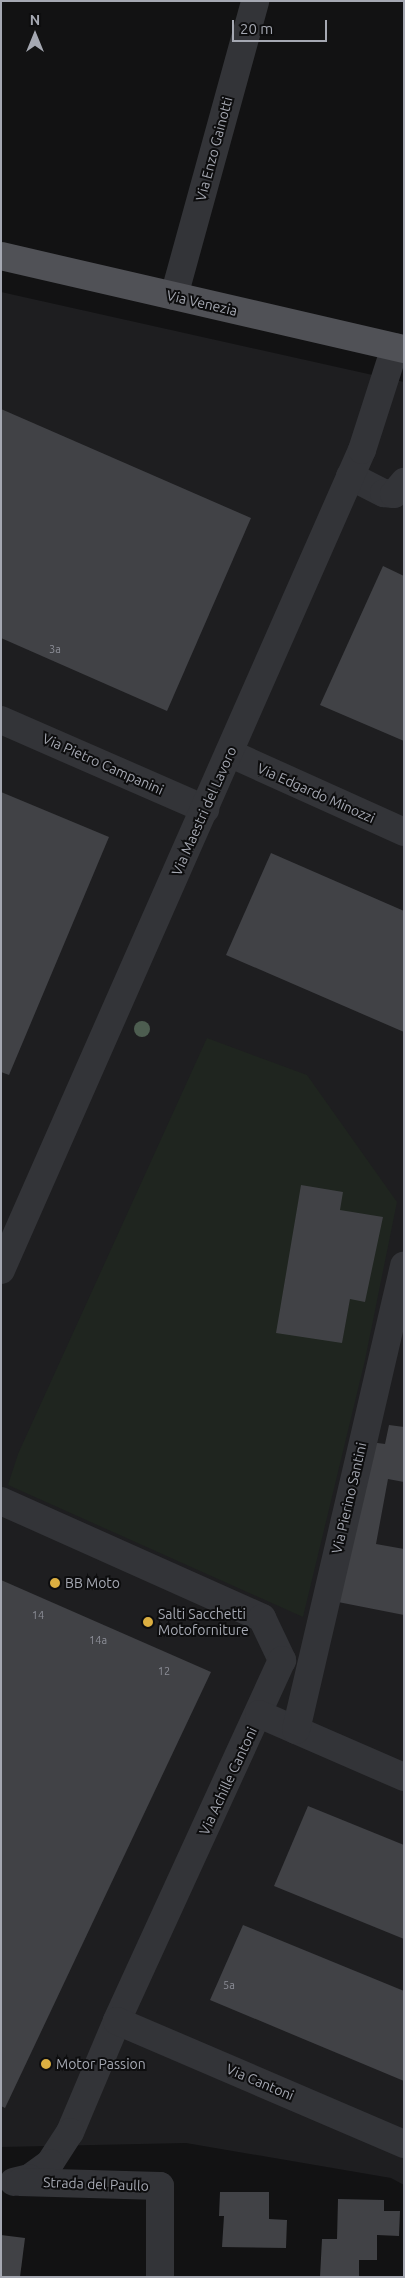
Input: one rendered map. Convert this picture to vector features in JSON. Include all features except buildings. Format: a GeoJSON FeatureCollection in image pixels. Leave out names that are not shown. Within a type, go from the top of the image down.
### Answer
{"type":"FeatureCollection","features":[{"type":"Feature","properties":{"kind":"main road","name":"Via Venezia"},"geometry":{"type":"LineString","coordinates":[[1,256],[399,348]]}},
{"type":"Feature","properties":{"kind":"street","name":"Via Enzo Gainotti"},"geometry":{"type":"LineString","coordinates":[[174,296],[255,1]]}},
{"type":"Feature","properties":{"kind":"street","name":"Via Maestri del Lavoro"},"geometry":{"type":"LineString","coordinates":[[1,1270],[350,476],[399,348]]}},
{"type":"Feature","properties":{"kind":"street"},"geometry":{"type":"LineString","coordinates":[[350,476],[384,493],[394,494],[404,482]]}},
{"type":"Feature","properties":{"kind":"street","name":"Via Pietro Campanini"},"geometry":{"type":"LineString","coordinates":[[1,720],[205,809]]}},
{"type":"Feature","properties":{"kind":"street","name":"Via Edgardo Minozzi"},"geometry":{"type":"LineString","coordinates":[[229,753],[404,832]]}},
{"type":"Feature","properties":{"kind":"street","name":"Via Pierino Santini"},"geometry":{"type":"LineString","coordinates":[[296,1730],[404,1266]]}},
{"type":"Feature","properties":{"kind":"street","name":"Via Achille Cantoni"},"geometry":{"type":"LineString","coordinates":[[1,1501],[262,1618],[282,1660],[259,1714],[117,2021],[61,2149],[39,2172],[7,2182]]}},
{"type":"Feature","properties":{"kind":"street"},"geometry":{"type":"LineString","coordinates":[[259,1714],[404,1777]]}},
{"type":"Feature","properties":{"kind":"street","name":"Via Cantoni"},"geometry":{"type":"LineString","coordinates":[[117,2021],[404,2144]]}},
{"type":"Feature","properties":{"kind":"street","name":"Strada del Paullo"},"geometry":{"type":"LineString","coordinates":[[7,2182],[160,2186],[160,2277]]}},
{"type":"Feature","properties":{"kind":"shaded area"},"geometry":{"type":"Polygon","coordinates":[[[1,292],[404,382],[404,2185],[391,2178],[186,2143],[1,2147],[1,292]]]}},
{"type":"Feature","properties":{"kind":"shaded area"},"geometry":{"type":"Polygon","coordinates":[[[207,1038],[307,1075],[397,1202],[365,1360],[303,1617],[8,1485],[18,1454],[207,1038]]]}},
{"type":"Feature","properties":{"kind":"place","name":"BB Moto"},"geometry":{"type":"Point","coordinates":[55,1583]}},
{"type":"Feature","properties":{"kind":"place","name":"Salti Sacchetti Motoforniture"},"geometry":{"type":"Point","coordinates":[148,1622]}},
{"type":"Feature","properties":{"kind":"place","name":"Motor Passion"},"geometry":{"type":"Point","coordinates":[46,2064]}}]}
